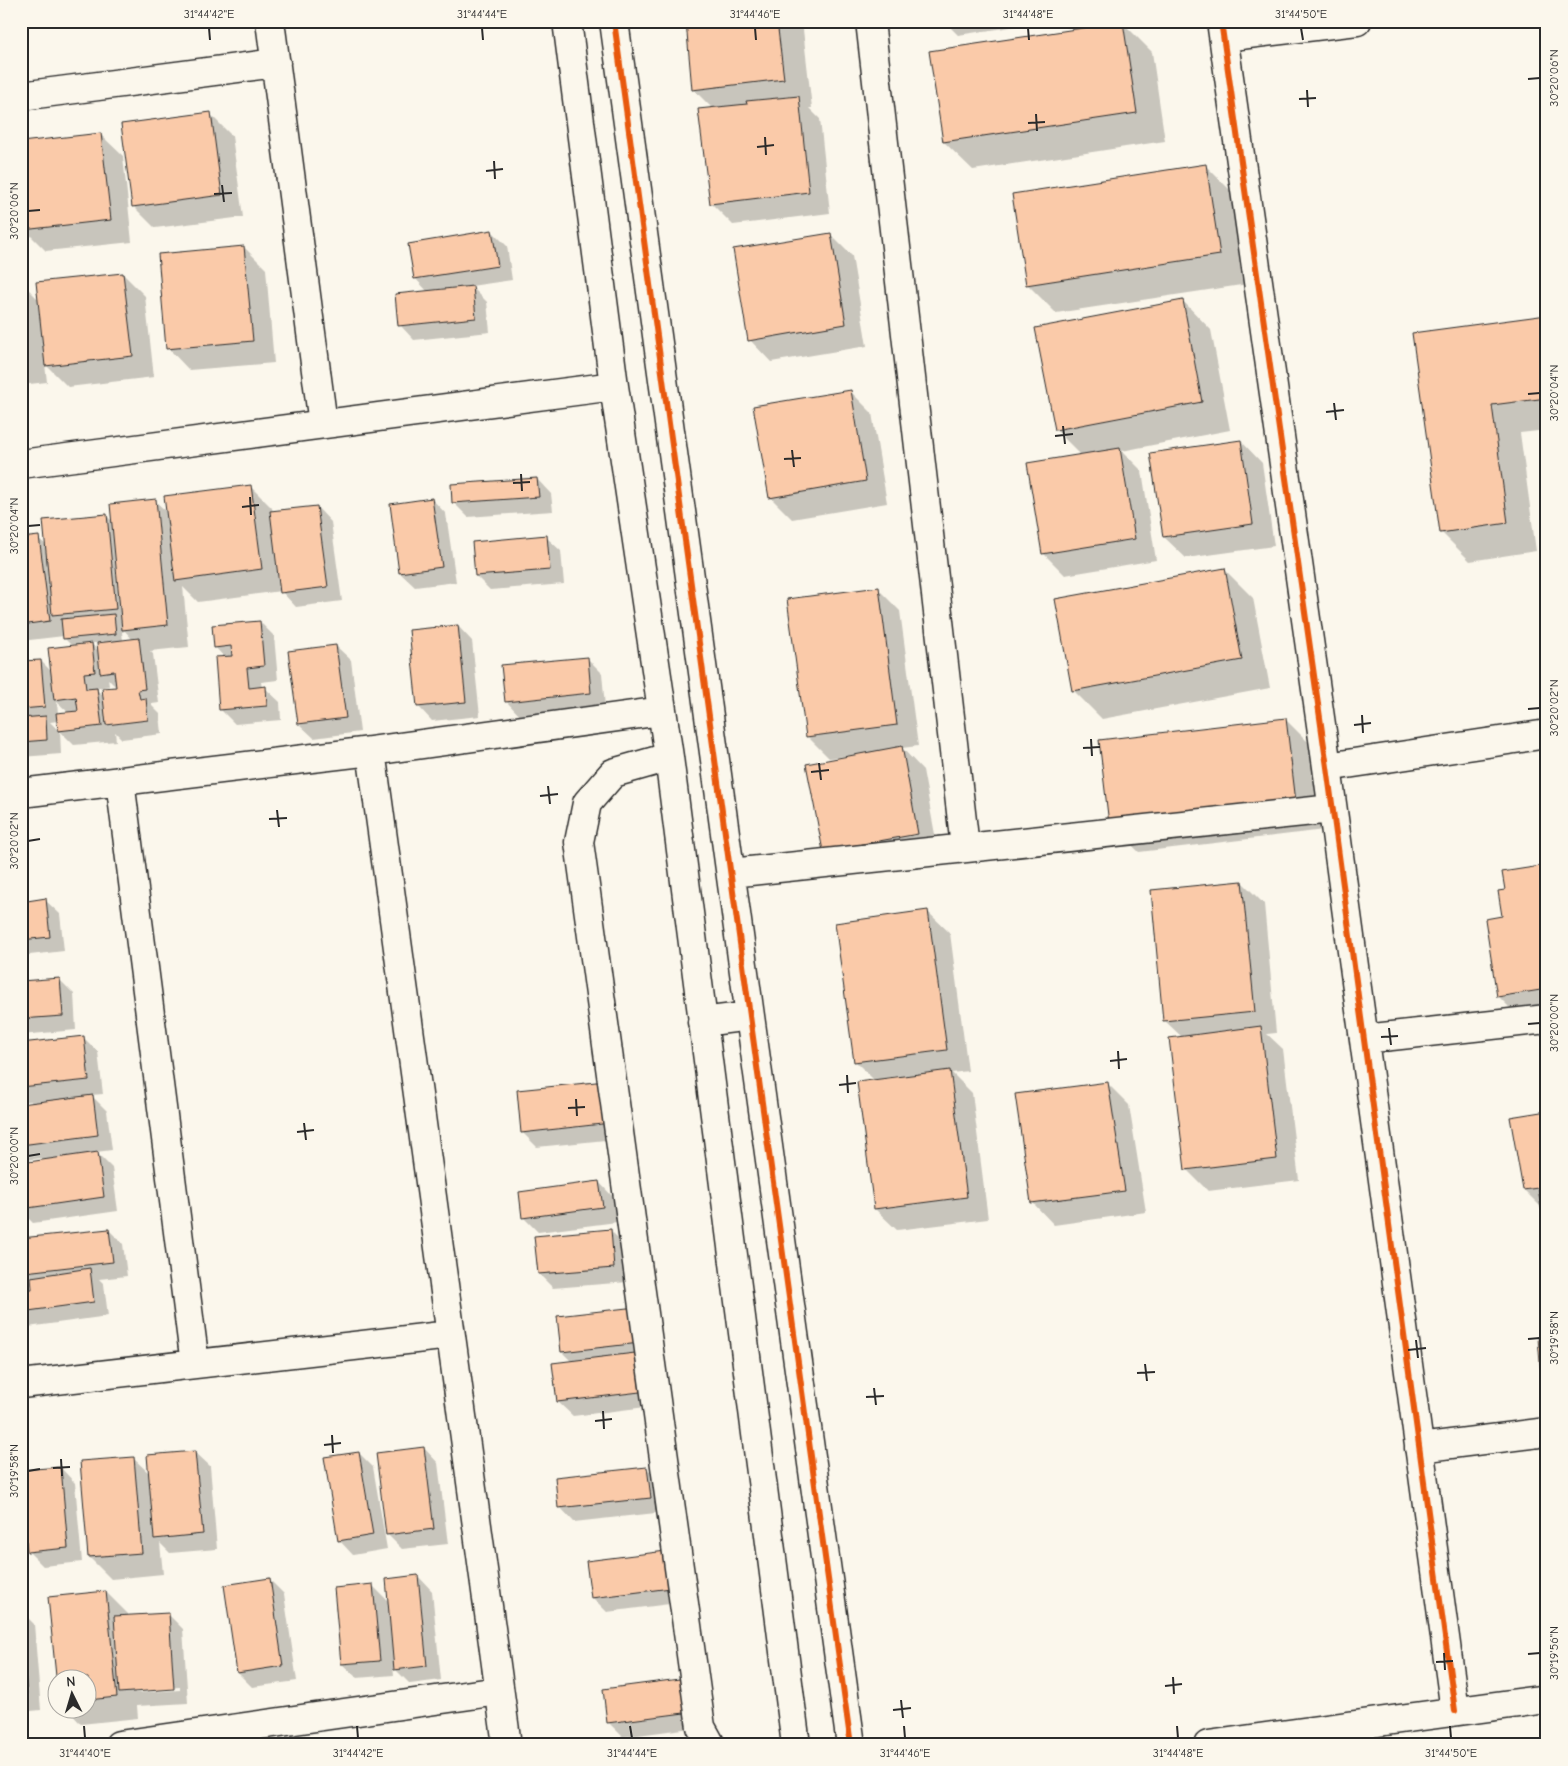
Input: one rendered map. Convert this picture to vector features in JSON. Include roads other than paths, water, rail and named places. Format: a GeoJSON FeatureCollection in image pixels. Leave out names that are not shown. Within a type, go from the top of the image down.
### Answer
{"type":"FeatureCollection","features":[{"type":"Feature","properties":{"kind":"street"},"geometry":{"type":"LineString","coordinates":[[270,21],[324,424]]}},
{"type":"Feature","properties":{"kind":"street"},"geometry":{"type":"LineString","coordinates":[[567,21],[614,386],[669,757],[796,1745]]}},
{"type":"Feature","properties":{"kind":"street"},"geometry":{"type":"LineString","coordinates":[[614,21],[851,1745]]}},
{"type":"Feature","properties":{"kind":"street"},"geometry":{"type":"LineString","coordinates":[[870,21],[965,848]]}},
{"type":"Feature","properties":{"kind":"street"},"geometry":{"type":"LineString","coordinates":[[1357,21],[1222,29],[1327,766],[1455,1711]]}},
{"type":"Feature","properties":{"kind":"street"},"geometry":{"type":"LineString","coordinates":[[21,96],[276,63]]}},
{"type":"Feature","properties":{"kind":"street"},"geometry":{"type":"LineString","coordinates":[[21,464],[614,386]]}},
{"type":"Feature","properties":{"kind":"street"},"geometry":{"type":"LineString","coordinates":[[21,793],[371,751],[662,711]]}},
{"type":"Feature","properties":{"kind":"street"},"geometry":{"type":"LineString","coordinates":[[1327,766],[1547,734]]}},
{"type":"Feature","properties":{"kind":"street"},"geometry":{"type":"LineString","coordinates":[[371,751],[507,1745]]}},
{"type":"Feature","properties":{"kind":"street"},"geometry":{"type":"LineString","coordinates":[[669,757],[613,774],[587,804],[579,842],[701,1727],[712,1745]]}},
{"type":"Feature","properties":{"kind":"street"},"geometry":{"type":"LineString","coordinates":[[120,781],[195,1364]]}},
{"type":"Feature","properties":{"kind":"street"},"geometry":{"type":"LineString","coordinates":[[731,873],[1332,809]]}},
{"type":"Feature","properties":{"kind":"street"},"geometry":{"type":"LineString","coordinates":[[702,1022],[750,1016]]}},
{"type":"Feature","properties":{"kind":"street"},"geometry":{"type":"LineString","coordinates":[[1364,1039],[1547,1019]]}},
{"type":"Feature","properties":{"kind":"street"},"geometry":{"type":"LineString","coordinates":[[21,1384],[450,1335]]}},
{"type":"Feature","properties":{"kind":"street"},"geometry":{"type":"LineString","coordinates":[[1419,1448],[1547,1432]]}},
{"type":"Feature","properties":{"kind":"street"},"geometry":{"type":"LineString","coordinates":[[119,1745],[499,1691]]}},
{"type":"Feature","properties":{"kind":"street"},"geometry":{"type":"LineString","coordinates":[[1208,1745],[1547,1699]]}}]}
